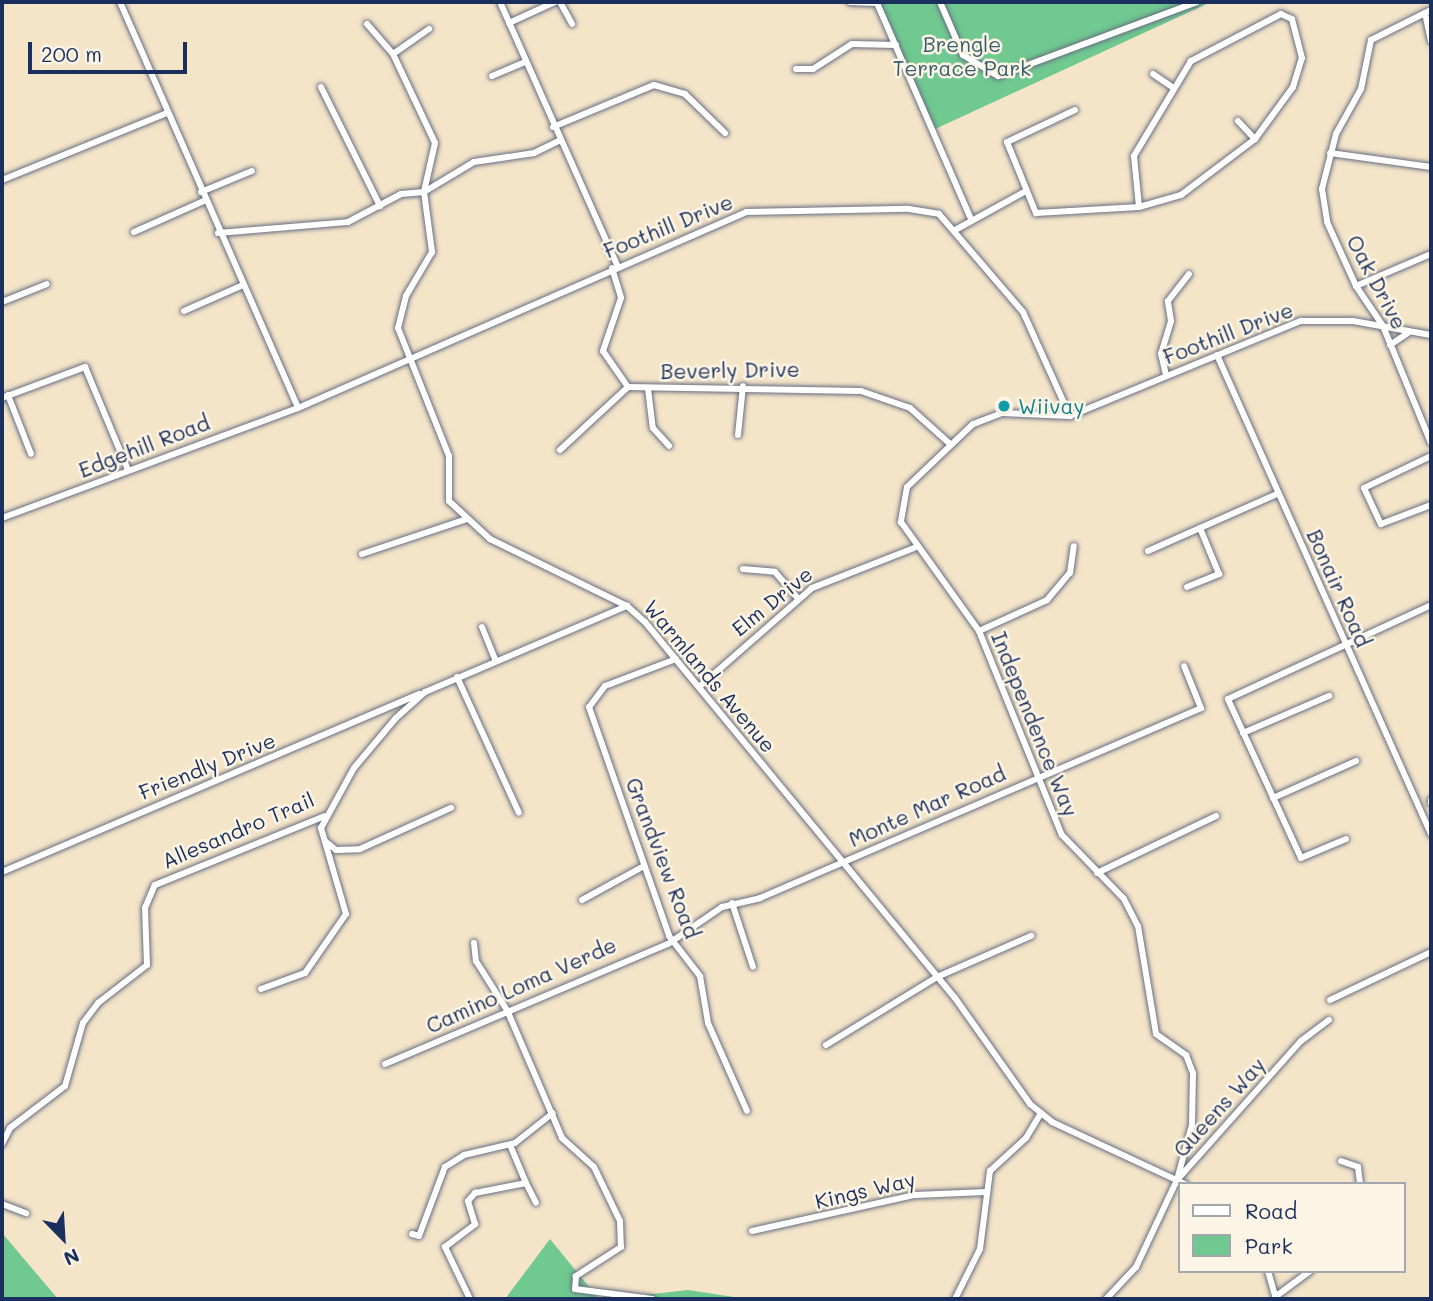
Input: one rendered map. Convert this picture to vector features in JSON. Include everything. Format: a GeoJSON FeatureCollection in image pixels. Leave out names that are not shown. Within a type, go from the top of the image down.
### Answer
{"type":"FeatureCollection","features":[{"type":"Feature","properties":{"kind":"street"},"geometry":{"type":"LineString","coordinates":[[120,2],[218,233],[298,408]]}},
{"type":"Feature","properties":{"kind":"street"},"geometry":{"type":"LineString","coordinates":[[500,2],[614,266],[621,298],[603,351],[628,387],[560,450]]}},
{"type":"Feature","properties":{"kind":"street"},"geometry":{"type":"LineString","coordinates":[[509,23],[558,2],[572,24]]}},
{"type":"Feature","properties":{"kind":"street"},"geometry":{"type":"LineString","coordinates":[[849,2],[877,3],[970,217]]}},
{"type":"Feature","properties":{"kind":"street"},"geometry":{"type":"LineString","coordinates":[[940,2],[963,55],[998,76],[1197,2]]}},
{"type":"Feature","properties":{"kind":"street"},"geometry":{"type":"LineString","coordinates":[[1428,11],[1431,41]]}},
{"type":"Feature","properties":{"kind":"street","name":"Oak Drive"},"geometry":{"type":"LineString","coordinates":[[1428,11],[1371,40],[1361,89],[1330,153],[1323,209],[1356,286],[1391,345],[1431,443]]}},
{"type":"Feature","properties":{"kind":"street"},"geometry":{"type":"LineString","coordinates":[[1075,110],[1007,142],[1024,192],[1043,217],[1139,207],[1181,195],[1255,139],[1299,73],[1292,19],[1281,14],[1202,51],[1174,88],[1134,156],[1139,207]]}},
{"type":"Feature","properties":{"kind":"street","name":"Warmlands Avenue"},"geometry":{"type":"LineString","coordinates":[[367,24],[393,54],[435,143],[424,192],[434,241],[399,316],[409,359],[449,456],[449,500],[490,540],[627,606],[676,659],[937,977],[1041,1113],[1181,1182]]}},
{"type":"Feature","properties":{"kind":"street"},"geometry":{"type":"LineString","coordinates":[[393,54],[429,29]]}},
{"type":"Feature","properties":{"kind":"street"},"geometry":{"type":"LineString","coordinates":[[796,69],[813,69],[852,44],[896,45]]}},
{"type":"Feature","properties":{"kind":"street"},"geometry":{"type":"LineString","coordinates":[[492,76],[525,62]]}},
{"type":"Feature","properties":{"kind":"street"},"geometry":{"type":"LineString","coordinates":[[1153,74],[1174,88]]}},
{"type":"Feature","properties":{"kind":"street"},"geometry":{"type":"LineString","coordinates":[[553,127],[654,85],[685,94],[725,133]]}},
{"type":"Feature","properties":{"kind":"street"},"geometry":{"type":"LineString","coordinates":[[321,87],[380,206]]}},
{"type":"Feature","properties":{"kind":"street"},"geometry":{"type":"LineString","coordinates":[[2,180],[167,113]]}},
{"type":"Feature","properties":{"kind":"street"},"geometry":{"type":"LineString","coordinates":[[1238,121],[1255,139]]}},
{"type":"Feature","properties":{"kind":"street"},"geometry":{"type":"LineString","coordinates":[[218,233],[339,224],[380,206],[424,192],[474,162],[534,153],[559,141]]}},
{"type":"Feature","properties":{"kind":"street"},"geometry":{"type":"LineString","coordinates":[[1330,153],[1431,167]]}},
{"type":"Feature","properties":{"kind":"street"},"geometry":{"type":"LineString","coordinates":[[201,192],[252,172]]}},
{"type":"Feature","properties":{"kind":"street"},"geometry":{"type":"LineString","coordinates":[[957,229],[970,217],[1024,192]]}},
{"type":"Feature","properties":{"kind":"street"},"geometry":{"type":"LineString","coordinates":[[134,232],[204,201]]}},
{"type":"Feature","properties":{"kind":"street","name":"Foothill Drive"},"geometry":{"type":"LineString","coordinates":[[298,408],[614,266],[746,212],[922,209],[957,229],[1023,312],[1070,416],[1301,321],[1382,326],[1431,335]]}},
{"type":"Feature","properties":{"kind":"street"},"geometry":{"type":"LineString","coordinates":[[1356,286],[1431,254]]}},
{"type":"Feature","properties":{"kind":"street"},"geometry":{"type":"LineString","coordinates":[[1166,375],[1161,354],[1171,321],[1168,302],[1189,274]]}},
{"type":"Feature","properties":{"kind":"street"},"geometry":{"type":"LineString","coordinates":[[2,302],[47,284]]}},
{"type":"Feature","properties":{"kind":"street"},"geometry":{"type":"LineString","coordinates":[[184,311],[243,285]]}},
{"type":"Feature","properties":{"kind":"street"},"geometry":{"type":"LineString","coordinates":[[1391,345],[1400,334],[1417,332]]}},
{"type":"Feature","properties":{"kind":"street","name":"Bonair Road"},"geometry":{"type":"LineString","coordinates":[[1217,355],[1431,834]]}},
{"type":"Feature","properties":{"kind":"street"},"geometry":{"type":"LineString","coordinates":[[31,454],[5,396],[85,367],[128,470]]}},
{"type":"Feature","properties":{"kind":"street"},"geometry":{"type":"LineString","coordinates":[[738,435],[744,386]]}},
{"type":"Feature","properties":{"kind":"street","name":"Beverly Drive"},"geometry":{"type":"LineString","coordinates":[[628,387],[744,386],[861,391],[910,408],[948,443]]}},
{"type":"Feature","properties":{"kind":"street"},"geometry":{"type":"LineString","coordinates":[[648,388],[653,428],[669,446]]}},
{"type":"Feature","properties":{"kind":"street","name":"Edgehill Road"},"geometry":{"type":"LineString","coordinates":[[2,518],[298,408]]}},
{"type":"Feature","properties":{"kind":"street"},"geometry":{"type":"LineString","coordinates":[[914,548],[901,522],[904,493],[948,443],[1002,413],[1070,416]]}},
{"type":"Feature","properties":{"kind":"street"},"geometry":{"type":"LineString","coordinates":[[1431,456],[1364,488],[1381,523],[1431,505]]}},
{"type":"Feature","properties":{"kind":"street"},"geometry":{"type":"LineString","coordinates":[[1147,551],[1277,494]]}},
{"type":"Feature","properties":{"kind":"street"},"geometry":{"type":"LineString","coordinates":[[362,554],[467,519]]}},
{"type":"Feature","properties":{"kind":"street"},"geometry":{"type":"LineString","coordinates":[[1186,587],[1219,574],[1200,528]]}},
{"type":"Feature","properties":{"kind":"street"},"geometry":{"type":"LineString","coordinates":[[979,631],[1047,600],[1070,573],[1074,546]]}},
{"type":"Feature","properties":{"kind":"street","name":"Elm Drive"},"geometry":{"type":"LineString","coordinates":[[699,687],[798,598],[828,578],[914,548]]}},
{"type":"Feature","properties":{"kind":"street","name":"Independence Way"},"geometry":{"type":"LineString","coordinates":[[914,548],[979,631],[1062,835],[1129,905],[1138,926],[1156,1034],[1191,1065],[1192,1125],[1177,1180]]}},
{"type":"Feature","properties":{"kind":"street"},"geometry":{"type":"LineString","coordinates":[[743,569],[775,572],[798,598]]}},
{"type":"Feature","properties":{"kind":"street"},"geometry":{"type":"LineString","coordinates":[[1346,839],[1301,858],[1228,699],[1431,604]]}},
{"type":"Feature","properties":{"kind":"street","name":"Allesandro Trail"},"geometry":{"type":"LineString","coordinates":[[2,1144],[3,1136],[65,1086],[83,1023],[147,965],[145,908],[155,885],[325,816],[362,756],[425,691],[495,659],[627,606]]}},
{"type":"Feature","properties":{"kind":"street"},"geometry":{"type":"LineString","coordinates":[[482,627],[495,659]]}},
{"type":"Feature","properties":{"kind":"street","name":"Grandview Road"},"geometry":{"type":"LineString","coordinates":[[676,659],[605,687],[589,707],[672,943],[700,976],[708,1023],[747,1111]]}},
{"type":"Feature","properties":{"kind":"street","name":"Monte Mar Road"},"geometry":{"type":"LineString","coordinates":[[672,943],[732,903],[760,898],[1037,776],[1201,708],[1184,666]]}},
{"type":"Feature","properties":{"kind":"street"},"geometry":{"type":"LineString","coordinates":[[457,677],[519,813]]}},
{"type":"Feature","properties":{"kind":"street","name":"Friendly Drive"},"geometry":{"type":"LineString","coordinates":[[2,872],[425,691]]}},
{"type":"Feature","properties":{"kind":"street"},"geometry":{"type":"LineString","coordinates":[[1243,733],[1329,696]]}},
{"type":"Feature","properties":{"kind":"street"},"geometry":{"type":"LineString","coordinates":[[1273,798],[1356,761]]}},
{"type":"Feature","properties":{"kind":"street"},"geometry":{"type":"LineString","coordinates":[[323,840],[336,850],[360,849],[451,808]]}},
{"type":"Feature","properties":{"kind":"street"},"geometry":{"type":"LineString","coordinates":[[261,989],[305,973],[346,914],[323,840],[325,816]]}},
{"type":"Feature","properties":{"kind":"street"},"geometry":{"type":"LineString","coordinates":[[1097,873],[1216,816]]}},
{"type":"Feature","properties":{"kind":"street"},"geometry":{"type":"LineString","coordinates":[[582,901],[644,866]]}},
{"type":"Feature","properties":{"kind":"street"},"geometry":{"type":"LineString","coordinates":[[732,903],[753,967]]}},
{"type":"Feature","properties":{"kind":"street"},"geometry":{"type":"LineString","coordinates":[[826,1045],[937,977],[1031,936]]}},
{"type":"Feature","properties":{"kind":"street"},"geometry":{"type":"LineString","coordinates":[[474,943],[476,961],[507,1010],[569,1147],[594,1167],[624,1236],[609,1258],[576,1276],[575,1289],[652,1299]]}},
{"type":"Feature","properties":{"kind":"street","name":"Camino Loma Verde"},"geometry":{"type":"LineString","coordinates":[[386,1064],[507,1010],[672,943]]}},
{"type":"Feature","properties":{"kind":"street"},"geometry":{"type":"LineString","coordinates":[[1330,1000],[1431,952]]}},
{"type":"Feature","properties":{"kind":"street","name":"Queens Way"},"geometry":{"type":"LineString","coordinates":[[1106,1299],[1136,1267],[1177,1180],[1301,1041],[1329,1020]]}},
{"type":"Feature","properties":{"kind":"street"},"geometry":{"type":"LineString","coordinates":[[412,1234],[419,1236],[445,1167],[464,1155],[510,1145],[553,1113]]}},
{"type":"Feature","properties":{"kind":"street"},"geometry":{"type":"LineString","coordinates":[[954,1299],[980,1249],[986,1192],[996,1161],[1026,1138],[1041,1113]]}},
{"type":"Feature","properties":{"kind":"street"},"geometry":{"type":"LineString","coordinates":[[510,1145],[536,1203]]}},
{"type":"Feature","properties":{"kind":"street"},"geometry":{"type":"LineString","coordinates":[[1341,1161],[1358,1167],[1360,1182]]}},
{"type":"Feature","properties":{"kind":"street"},"geometry":{"type":"LineString","coordinates":[[460,1299],[469,1297],[445,1247],[475,1224],[468,1200],[487,1188],[526,1183]]}},
{"type":"Feature","properties":{"kind":"street","name":"Kings Way"},"geometry":{"type":"LineString","coordinates":[[752,1231],[915,1195],[986,1192]]}},
{"type":"Feature","properties":{"kind":"street"},"geometry":{"type":"LineString","coordinates":[[2,1204],[26,1213]]}},
{"type":"Feature","properties":{"kind":"street"},"geometry":{"type":"LineString","coordinates":[[1269,1273],[1276,1298],[1307,1273]]}},
{"type":"Feature","properties":{"kind":"green space","name":"Brengle Terrace Park"},"geometry":{"type":"Polygon","coordinates":[[[878,2],[1211,2],[933,130],[878,2]]]}},
{"type":"Feature","properties":{"kind":"green space"},"geometry":{"type":"Polygon","coordinates":[[[2,1233],[58,1299],[2,1299],[2,1233]]]}},
{"type":"Feature","properties":{"kind":"green space"},"geometry":{"type":"Polygon","coordinates":[[[550,1239],[599,1299],[505,1299],[550,1239]]]}},
{"type":"Feature","properties":{"kind":"green space"},"geometry":{"type":"Polygon","coordinates":[[[688,1290],[747,1299],[608,1299],[688,1290]]]}},
{"type":"Feature","properties":{"kind":"place","name":"Wiivay"},"geometry":{"type":"Point","coordinates":[1004,406]}}]}
